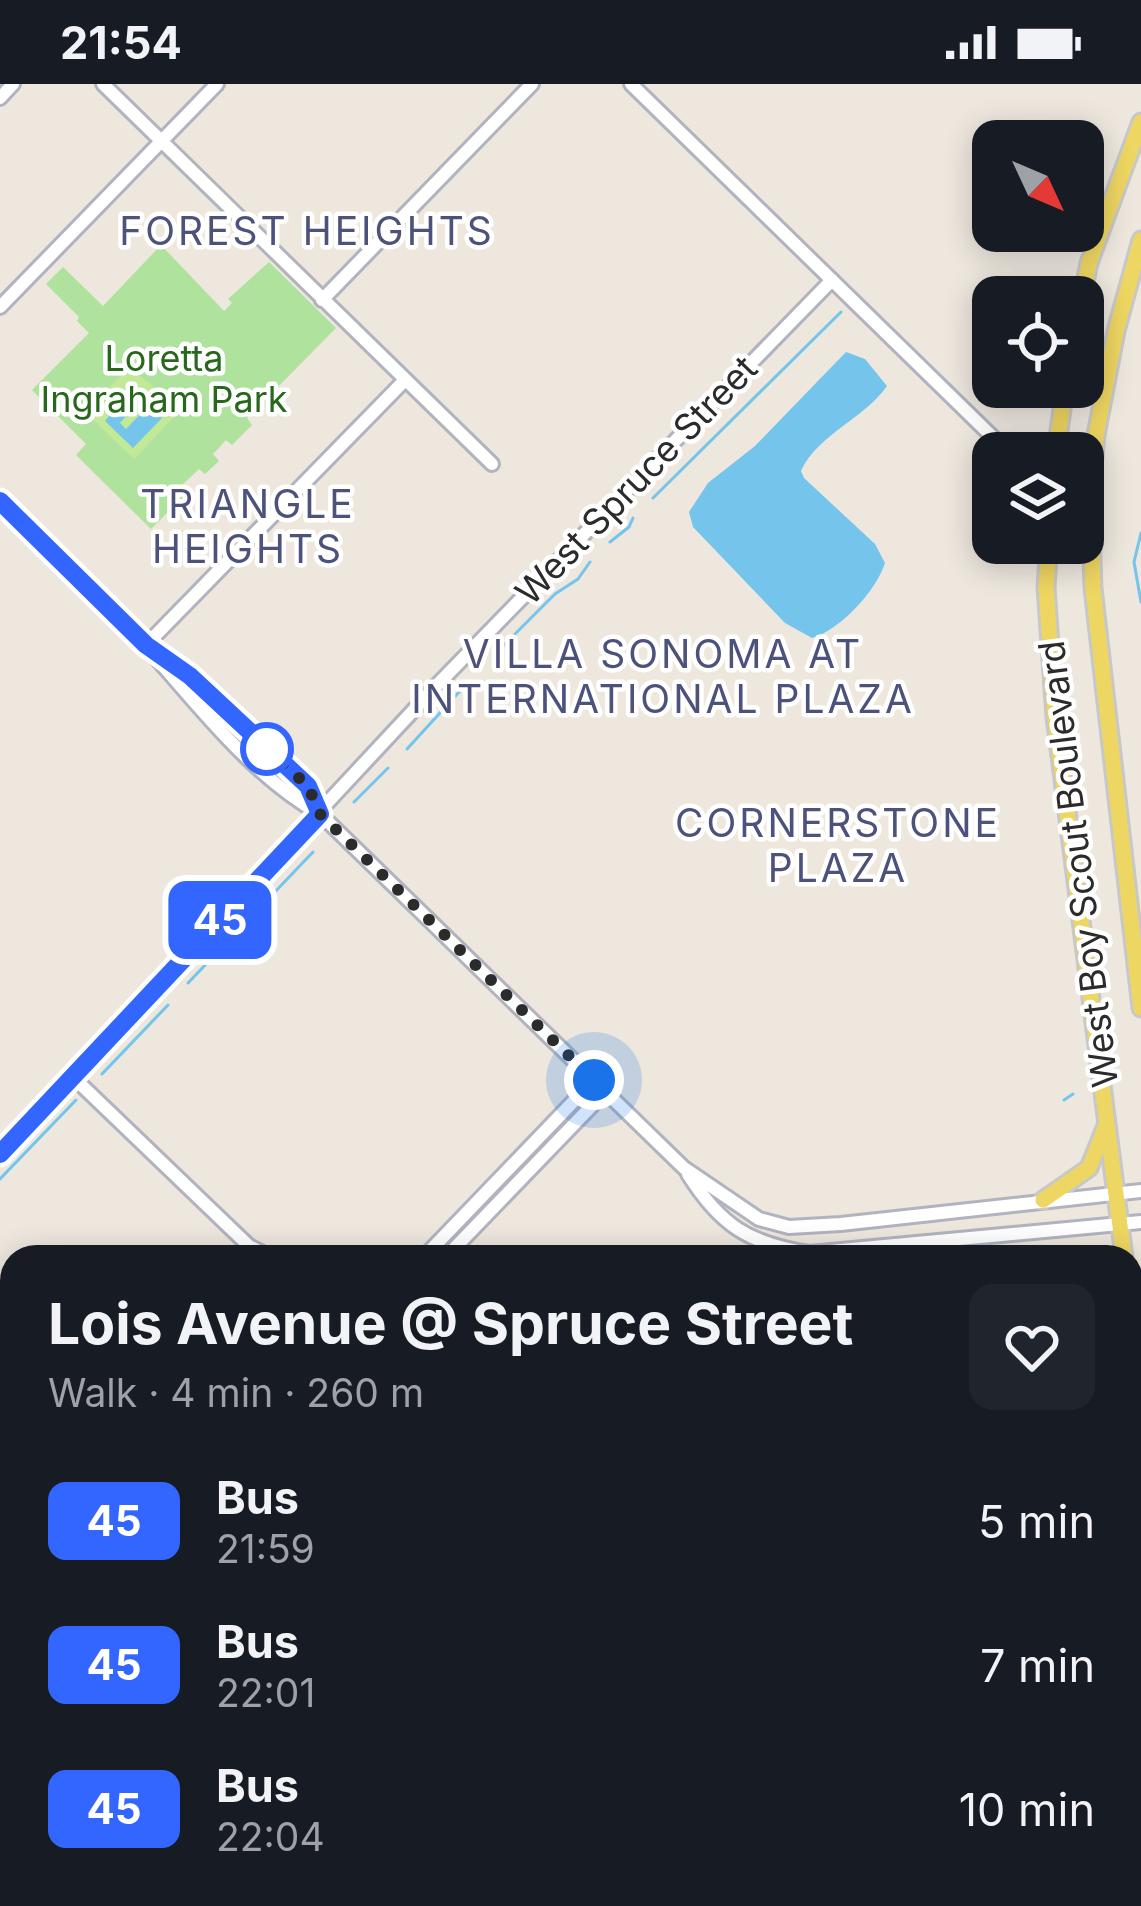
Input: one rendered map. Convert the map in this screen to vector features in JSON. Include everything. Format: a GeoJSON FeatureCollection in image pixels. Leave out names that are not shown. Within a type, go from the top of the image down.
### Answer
{"type":"FeatureCollection","features":[{"type":"Feature","properties":{"kind":"main road"},"geometry":{"type":"LineString","coordinates":[[1088,276],[1115,185],[1141,122]]}},
{"type":"Feature","properties":{"kind":"main road","name":"West Boy Scout Boulevard"},"geometry":{"type":"LineString","coordinates":[[1096,432],[1116,331],[1141,240]]}},
{"type":"Feature","properties":{"kind":"main road","name":"West Boy Scout Boulevard"},"geometry":{"type":"LineString","coordinates":[[1048,564],[1055,717],[1123,1245]]}},
{"type":"Feature","properties":{"kind":"main road","name":"West Boy Scout Boulevard"},"geometry":{"type":"LineString","coordinates":[[1091,564],[1141,1008]]}},
{"type":"Feature","properties":{"kind":"main road"},"geometry":{"type":"LineString","coordinates":[[1043,1200],[1089,1168],[1108,1118]]}},
{"type":"Feature","properties":{"kind":"street"},"geometry":{"type":"LineString","coordinates":[[0,98],[13,84]]}},
{"type":"Feature","properties":{"kind":"street"},"geometry":{"type":"LineString","coordinates":[[103,84],[492,464]]}},
{"type":"Feature","properties":{"kind":"street"},"geometry":{"type":"LineString","coordinates":[[0,307],[217,84]]}},
{"type":"Feature","properties":{"kind":"street"},"geometry":{"type":"LineString","coordinates":[[322,300],[532,84]]}},
{"type":"Feature","properties":{"kind":"street"},"geometry":{"type":"LineString","coordinates":[[631,84],[988,432]]}},
{"type":"Feature","properties":{"kind":"street","name":"West Spruce Street"},"geometry":{"type":"LineString","coordinates":[[2,1146],[73,1077],[466,656],[832,280]]}},
{"type":"Feature","properties":{"kind":"street"},"geometry":{"type":"LineString","coordinates":[[146,645],[404,381]]}},
{"type":"Feature","properties":{"kind":"street"},"geometry":{"type":"LineString","coordinates":[[0,501],[294,800],[320,814],[684,1168],[759,1219],[789,1227],[842,1225],[1141,1191]]}},
{"type":"Feature","properties":{"kind":"street"},"geometry":{"type":"LineString","coordinates":[[73,1077],[248,1245]]}},
{"type":"Feature","properties":{"kind":"street"},"geometry":{"type":"LineString","coordinates":[[436,1245],[594,1080]]}},
{"type":"Feature","properties":{"kind":"street"},"geometry":{"type":"LineString","coordinates":[[457,1245],[605,1091]]}},
{"type":"Feature","properties":{"kind":"street"},"geometry":{"type":"LineString","coordinates":[[526,1151],[537,1162]]}},
{"type":"Feature","properties":{"kind":"street"},"geometry":{"type":"LineString","coordinates":[[684,1168],[709,1208],[744,1234],[771,1245]]}},
{"type":"Feature","properties":{"kind":"street"},"geometry":{"type":"LineString","coordinates":[[892,1245],[1141,1222]]}},
{"type":"Feature","properties":{"kind":"green space","name":"Loretta Ingraham Park"},"geometry":{"type":"Polygon","coordinates":[[[161,245],[224,311],[232,303],[228,299],[269,262],[336,328],[247,418],[252,425],[232,445],[226,440],[213,454],[219,461],[205,474],[199,469],[182,485],[188,492],[151,529],[76,455],[86,444],[32,390],[89,333],[46,284],[63,267],[103,306],[161,245]]]}},
{"type":"Feature","properties":{"kind":"green space"},"geometry":{"type":"Polygon","coordinates":[[[129,367],[177,414],[134,459],[85,412],[129,367]]]}},
{"type":"Feature","properties":{"kind":"water"},"geometry":{"type":"Polygon","coordinates":[[[846,352],[865,359],[887,386],[818,447],[801,471],[875,544],[885,563],[856,608],[812,638],[785,623],[693,527],[689,512],[708,483],[755,446],[846,352]]]}},
{"type":"Feature","properties":{"kind":"water"},"geometry":{"type":"Polygon","coordinates":[[[131,386],[142,398],[120,423],[126,429],[149,405],[162,418],[133,448],[105,421],[113,396],[131,386]]]}},
{"type":"Feature","properties":{"kind":"waterway"},"geometry":{"type":"LineString","coordinates":[[653,498],[841,312]]}},
{"type":"Feature","properties":{"kind":"waterway"},"geometry":{"type":"LineString","coordinates":[[610,542],[633,518]]}},
{"type":"Feature","properties":{"kind":"waterway"},"geometry":{"type":"LineString","coordinates":[[1141,533],[1134,562],[1141,602]]}},
{"type":"Feature","properties":{"kind":"waterway"},"geometry":{"type":"LineString","coordinates":[[502,647],[555,594],[578,579],[590,562]]}},
{"type":"Feature","properties":{"kind":"waterway"},"geometry":{"type":"LineString","coordinates":[[407,749],[460,691]]}},
{"type":"Feature","properties":{"kind":"waterway"},"geometry":{"type":"LineString","coordinates":[[354,802],[388,768]]}},
{"type":"Feature","properties":{"kind":"waterway"},"geometry":{"type":"LineString","coordinates":[[188,983],[313,852]]}},
{"type":"Feature","properties":{"kind":"waterway"},"geometry":{"type":"LineString","coordinates":[[102,1074],[168,1005]]}},
{"type":"Feature","properties":{"kind":"waterway"},"geometry":{"type":"LineString","coordinates":[[1064,1100],[1073,1094]]}},
{"type":"Feature","properties":{"kind":"waterway"},"geometry":{"type":"LineString","coordinates":[[0,1179],[76,1100]]}},
{"type":"Feature","properties":{"kind":"bus line","name":"45"},"geometry":{"type":"LineString","coordinates":[[0,501],[146,645],[190,676],[308,786],[320,814],[0,1154]]}},
{"type":"Feature","properties":{"kind":"district","name":"FOREST HEIGHTS"},"geometry":{"type":"Point","coordinates":[307,230]}},
{"type":"Feature","properties":{"kind":"district","name":"TRIANGLE HEIGHTS"},"geometry":{"type":"Point","coordinates":[248,526]}},
{"type":"Feature","properties":{"kind":"district","name":"VILLA SONOMA AT INTERNATIONAL PLAZA"},"geometry":{"type":"Point","coordinates":[663,676]}},
{"type":"Feature","properties":{"kind":"district","name":"CORNERSTONE PLAZA"},"geometry":{"type":"Point","coordinates":[838,844]}},
{"type":"Feature","properties":{"kind":"route"},"geometry":{"type":"LineString","coordinates":[[267,749],[308,786],[320,814],[594,1080]]}}]}
